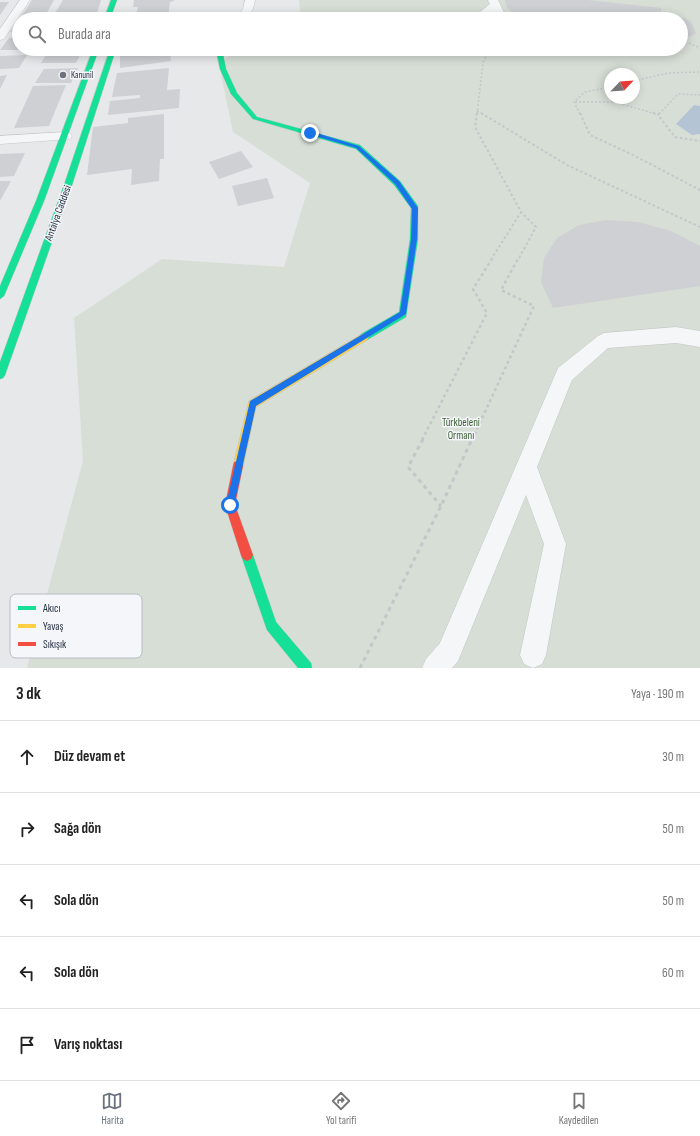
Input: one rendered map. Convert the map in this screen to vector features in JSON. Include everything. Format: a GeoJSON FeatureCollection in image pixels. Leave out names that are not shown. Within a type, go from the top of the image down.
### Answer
{"type":"FeatureCollection","features":[{"type":"Feature","properties":{"kind":"main road"},"geometry":{"type":"LineString","coordinates":[[110,12],[114,0]]}},
{"type":"Feature","properties":{"kind":"main road","name":"Antalya Caddesi"},"geometry":{"type":"LineString","coordinates":[[0,296],[66,136],[94,56]]}},
{"type":"Feature","properties":{"kind":"main road","name":"Antalya Caddesi"},"geometry":{"type":"LineString","coordinates":[[0,375],[68,185],[111,56]]}},
{"type":"Feature","properties":{"kind":"main road"},"geometry":{"type":"LineString","coordinates":[[220,56],[222,69],[234,94],[255,118],[358,147],[397,183],[415,208],[414,239],[403,314],[252,404],[230,505],[271,626],[306,668]]}},
{"type":"Feature","properties":{"kind":"street"},"geometry":{"type":"LineString","coordinates":[[17,12],[25,0]]}},
{"type":"Feature","properties":{"kind":"street"},"geometry":{"type":"LineString","coordinates":[[246,12],[250,0]]}},
{"type":"Feature","properties":{"kind":"street"},"geometry":{"type":"LineString","coordinates":[[486,12],[494,2],[499,12]]}},
{"type":"Feature","properties":{"kind":"street"},"geometry":{"type":"LineString","coordinates":[[0,37],[12,19]]}},
{"type":"Feature","properties":{"kind":"street"},"geometry":{"type":"LineString","coordinates":[[0,140],[66,136]]}},
{"type":"Feature","properties":{"kind":"street"},"geometry":{"type":"LineString","coordinates":[[435,668],[449,652],[565,374],[604,341],[676,335],[700,339]]}},
{"type":"Feature","properties":{"kind":"street"},"geometry":{"type":"LineString","coordinates":[[526,466],[555,544],[533,655]]}},
{"type":"Feature","properties":{"kind":"path"},"geometry":{"type":"LineString","coordinates":[[688,43],[700,48]]}},
{"type":"Feature","properties":{"kind":"path"},"geometry":{"type":"LineString","coordinates":[[360,668],[441,506],[534,306],[501,290],[536,227],[520,212],[475,127],[483,63],[486,56]]}},
{"type":"Feature","properties":{"kind":"path"},"geometry":{"type":"LineString","coordinates":[[640,80],[668,73],[700,72]]}},
{"type":"Feature","properties":{"kind":"path"},"geometry":{"type":"LineString","coordinates":[[574,102],[585,92],[604,88]]}},
{"type":"Feature","properties":{"kind":"path"},"geometry":{"type":"LineString","coordinates":[[658,115],[678,94],[700,95]]}},
{"type":"Feature","properties":{"kind":"path"},"geometry":{"type":"LineString","coordinates":[[574,102],[615,102],[658,115],[675,137],[700,141]]}},
{"type":"Feature","properties":{"kind":"path"},"geometry":{"type":"LineString","coordinates":[[574,102],[590,135],[635,156],[700,190]]}},
{"type":"Feature","properties":{"kind":"path"},"geometry":{"type":"LineString","coordinates":[[477,111],[567,165],[700,227]]}},
{"type":"Feature","properties":{"kind":"path"},"geometry":{"type":"LineString","coordinates":[[441,506],[408,467],[488,313],[473,289],[520,212]]}},
{"type":"Feature","properties":{"kind":"green space","name":"Türkbeleni Ormanı"},"geometry":{"type":"Polygon","coordinates":[[[299,0],[700,0],[700,668],[27,668],[30,658],[142,658],[142,594],[47,594],[83,461],[74,318],[162,259],[284,267],[310,183],[233,132],[219,65],[229,56],[688,56],[688,12],[300,12],[299,0]]]}},
{"type":"Feature","properties":{"kind":"water"},"geometry":{"type":"Polygon","coordinates":[[[694,105],[700,106],[700,134],[692,135],[676,124],[694,105]]]}},
{"type":"Feature","properties":{"kind":"building"},"geometry":{"type":"Polygon","coordinates":[[[32,0],[54,0],[47,12],[24,12],[32,0]]]}},
{"type":"Feature","properties":{"kind":"building"},"geometry":{"type":"Polygon","coordinates":[[[63,0],[101,0],[97,12],[56,12],[63,0]]]}},
{"type":"Feature","properties":{"kind":"building"},"geometry":{"type":"Polygon","coordinates":[[[134,0],[174,0],[170,2],[169,12],[137,12],[138,7],[133,7],[134,0]]]}},
{"type":"Feature","properties":{"kind":"building"},"geometry":{"type":"Polygon","coordinates":[[[505,0],[587,0],[661,8],[661,12],[512,12],[507,8],[505,0]]]}},
{"type":"Feature","properties":{"kind":"building"},"geometry":{"type":"Polygon","coordinates":[[[0,2],[9,2],[0,15],[0,2]]]}},
{"type":"Feature","properties":{"kind":"building"},"geometry":{"type":"Polygon","coordinates":[[[688,20],[691,22],[696,33],[689,37],[688,20]]]}},
{"type":"Feature","properties":{"kind":"building"},"geometry":{"type":"Polygon","coordinates":[[[9,38],[12,38],[12,50],[0,50],[9,38]]]}},
{"type":"Feature","properties":{"kind":"building"},"geometry":{"type":"Polygon","coordinates":[[[0,56],[26,56],[19,68],[0,69],[0,56]]]}},
{"type":"Feature","properties":{"kind":"building"},"geometry":{"type":"Polygon","coordinates":[[[45,56],[80,56],[76,63],[41,63],[45,56]]]}},
{"type":"Feature","properties":{"kind":"building"},"geometry":{"type":"Polygon","coordinates":[[[120,56],[170,56],[171,61],[120,68],[120,56]]]}},
{"type":"Feature","properties":{"kind":"building"},"geometry":{"type":"Polygon","coordinates":[[[78,68],[71,83],[35,83],[44,69],[78,68]]]}},
{"type":"Feature","properties":{"kind":"building"},"geometry":{"type":"Polygon","coordinates":[[[169,68],[167,90],[180,89],[179,108],[108,115],[110,101],[140,98],[140,95],[112,97],[117,73],[169,68]]]}},
{"type":"Feature","properties":{"kind":"building"},"geometry":{"type":"Polygon","coordinates":[[[7,75],[0,89],[0,76],[7,75]]]}},
{"type":"Feature","properties":{"kind":"building"},"geometry":{"type":"Polygon","coordinates":[[[66,85],[49,126],[14,128],[33,86],[66,85]]]}},
{"type":"Feature","properties":{"kind":"building"},"geometry":{"type":"Polygon","coordinates":[[[164,114],[164,159],[160,159],[159,181],[131,185],[132,169],[87,175],[93,127],[128,123],[128,118],[164,114]]]}},
{"type":"Feature","properties":{"kind":"building"},"geometry":{"type":"Polygon","coordinates":[[[241,151],[253,167],[219,179],[209,162],[241,151]]]}},
{"type":"Feature","properties":{"kind":"building"},"geometry":{"type":"Polygon","coordinates":[[[25,153],[14,176],[0,177],[0,154],[25,153]]]}},
{"type":"Feature","properties":{"kind":"building"},"geometry":{"type":"Polygon","coordinates":[[[267,178],[274,198],[238,206],[232,186],[267,178]]]}},
{"type":"Feature","properties":{"kind":"building"},"geometry":{"type":"Polygon","coordinates":[[[0,181],[11,181],[0,201],[0,181]]]}},
{"type":"Feature","properties":{"kind":"building"},"geometry":{"type":"Polygon","coordinates":[[[607,220],[638,222],[671,231],[700,246],[700,286],[553,308],[541,282],[544,258],[557,238],[579,225],[607,220]]]}},
{"type":"Feature","properties":{"kind":"traffic: fast"},"geometry":{"type":"LineString","coordinates":[[110,12],[114,0]]}},
{"type":"Feature","properties":{"kind":"traffic: fast"},"geometry":{"type":"LineString","coordinates":[[0,296],[40,201],[93,56]]}},
{"type":"Feature","properties":{"kind":"traffic: fast"},"geometry":{"type":"LineString","coordinates":[[0,375],[68,185],[111,56]]}},
{"type":"Feature","properties":{"kind":"traffic: fast"},"geometry":{"type":"LineString","coordinates":[[220,56],[223,69],[234,94],[255,118],[358,147],[397,183],[415,208],[414,239],[403,314],[364,337]]}},
{"type":"Feature","properties":{"kind":"traffic: fast"},"geometry":{"type":"LineString","coordinates":[[247,555],[271,626],[306,668]]}},
{"type":"Feature","properties":{"kind":"traffic: slow"},"geometry":{"type":"LineString","coordinates":[[238,466],[252,404],[364,337]]}},
{"type":"Feature","properties":{"kind":"traffic: jam"},"geometry":{"type":"LineString","coordinates":[[238,466],[230,505],[247,555]]}},
{"type":"Feature","properties":{"kind":"place","name":"Kanunil"},"geometry":{"type":"Point","coordinates":[63,75]}},
{"type":"Feature","properties":{"kind":"route"},"geometry":{"type":"LineString","coordinates":[[230,505],[252,404],[403,314],[414,239],[415,208],[397,183],[358,147],[310,133]]}}]}
